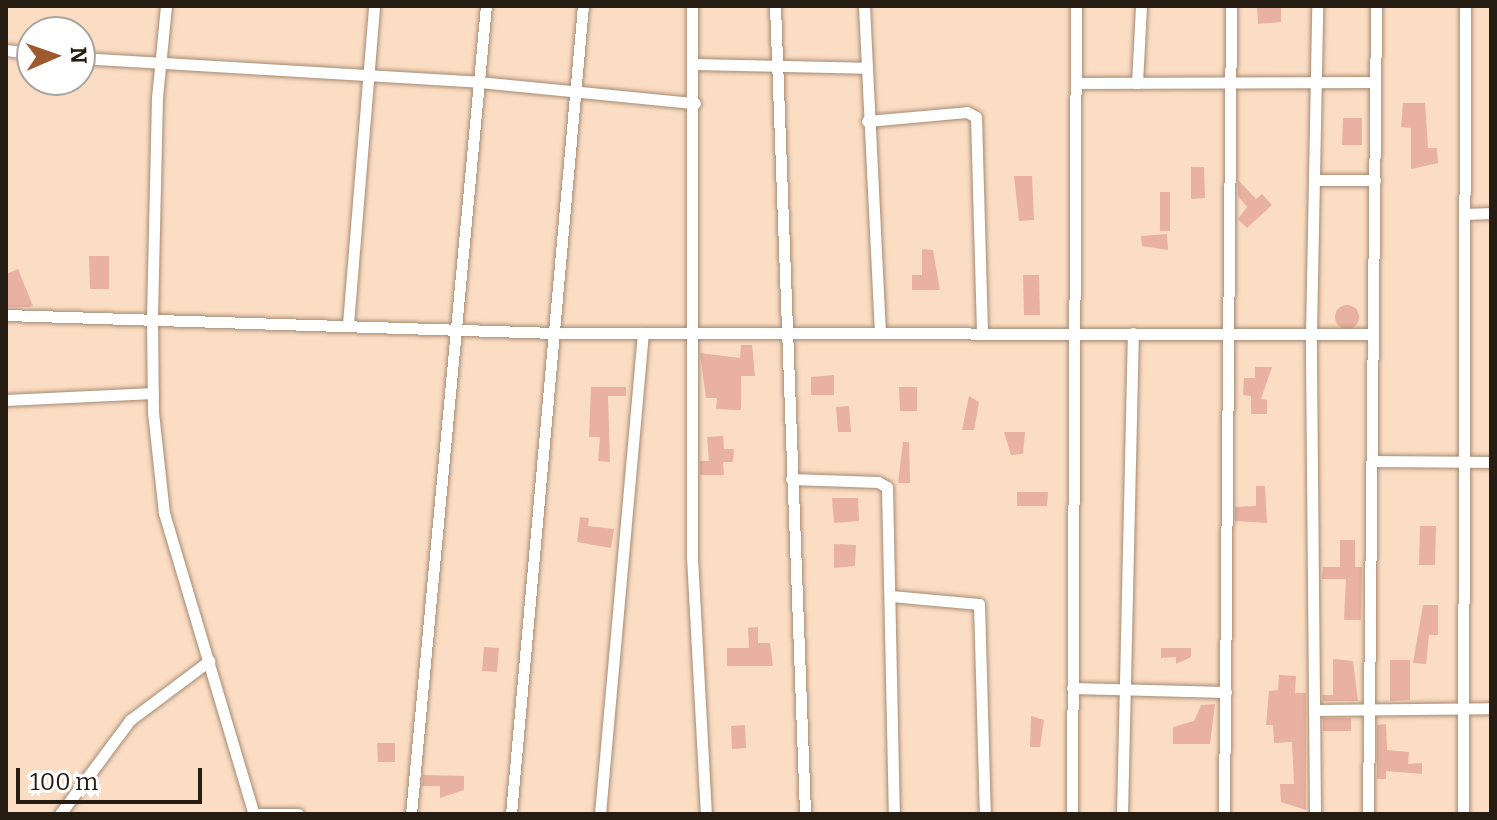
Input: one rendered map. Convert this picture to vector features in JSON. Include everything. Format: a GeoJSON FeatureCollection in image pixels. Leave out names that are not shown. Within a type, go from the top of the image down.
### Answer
{"type":"FeatureCollection","features":[{"type":"Feature","properties":{"kind":"street"},"geometry":{"type":"LineString","coordinates":[[166,6],[158,66],[152,319],[153,393],[164,513],[254,814],[298,814]]}},
{"type":"Feature","properties":{"kind":"street"},"geometry":{"type":"LineString","coordinates":[[348,324],[374,6]]}},
{"type":"Feature","properties":{"kind":"street"},"geometry":{"type":"LineString","coordinates":[[411,814],[486,6]]}},
{"type":"Feature","properties":{"kind":"street"},"geometry":{"type":"LineString","coordinates":[[511,814],[583,6]]}},
{"type":"Feature","properties":{"kind":"street"},"geometry":{"type":"LineString","coordinates":[[692,6],[695,103],[688,332],[706,814]]}},
{"type":"Feature","properties":{"kind":"street"},"geometry":{"type":"LineString","coordinates":[[775,6],[805,814]]}},
{"type":"Feature","properties":{"kind":"street"},"geometry":{"type":"LineString","coordinates":[[864,6],[864,68],[880,333]]}},
{"type":"Feature","properties":{"kind":"street"},"geometry":{"type":"LineString","coordinates":[[1072,814],[1077,334],[1076,6]]}},
{"type":"Feature","properties":{"kind":"street"},"geometry":{"type":"LineString","coordinates":[[1137,83],[1141,6]]}},
{"type":"Feature","properties":{"kind":"street"},"geometry":{"type":"LineString","coordinates":[[1224,814],[1231,6]]}},
{"type":"Feature","properties":{"kind":"street"},"geometry":{"type":"LineString","coordinates":[[1315,814],[1311,333],[1317,6]]}},
{"type":"Feature","properties":{"kind":"street"},"geometry":{"type":"LineString","coordinates":[[1368,814],[1375,461],[1376,6]]}},
{"type":"Feature","properties":{"kind":"street"},"geometry":{"type":"LineString","coordinates":[[1463,814],[1465,6]]}},
{"type":"Feature","properties":{"kind":"street"},"geometry":{"type":"LineString","coordinates":[[96,60],[158,66],[479,82],[576,94],[695,103]]}},
{"type":"Feature","properties":{"kind":"street"},"geometry":{"type":"LineString","coordinates":[[694,64],[864,68]]}},
{"type":"Feature","properties":{"kind":"street"},"geometry":{"type":"LineString","coordinates":[[1077,83],[1375,82]]}},
{"type":"Feature","properties":{"kind":"street"},"geometry":{"type":"LineString","coordinates":[[867,121],[967,112],[976,117],[982,334]]}},
{"type":"Feature","properties":{"kind":"street"},"geometry":{"type":"LineString","coordinates":[[1314,180],[1375,180]]}},
{"type":"Feature","properties":{"kind":"street"},"geometry":{"type":"LineString","coordinates":[[1465,214],[1491,213]]}},
{"type":"Feature","properties":{"kind":"street"},"geometry":{"type":"LineString","coordinates":[[6,315],[554,333],[1373,334]]}},
{"type":"Feature","properties":{"kind":"street"},"geometry":{"type":"LineString","coordinates":[[600,814],[643,333]]}},
{"type":"Feature","properties":{"kind":"street"},"geometry":{"type":"LineString","coordinates":[[1122,814],[1121,689],[1133,333]]}},
{"type":"Feature","properties":{"kind":"street"},"geometry":{"type":"LineString","coordinates":[[6,400],[153,393]]}},
{"type":"Feature","properties":{"kind":"street"},"geometry":{"type":"LineString","coordinates":[[1375,461],[1491,462]]}},
{"type":"Feature","properties":{"kind":"street"},"geometry":{"type":"LineString","coordinates":[[791,479],[884,483],[891,596],[894,814]]}},
{"type":"Feature","properties":{"kind":"street"},"geometry":{"type":"LineString","coordinates":[[891,596],[979,604],[985,814]]}},
{"type":"Feature","properties":{"kind":"street"},"geometry":{"type":"LineString","coordinates":[[60,814],[130,720],[209,661]]}},
{"type":"Feature","properties":{"kind":"street"},"geometry":{"type":"LineString","coordinates":[[1072,688],[1226,692]]}},
{"type":"Feature","properties":{"kind":"street"},"geometry":{"type":"LineString","coordinates":[[1314,710],[1491,708]]}},
{"type":"Feature","properties":{"kind":"building"},"geometry":{"type":"Polygon","coordinates":[[[1281,6],[1281,22],[1258,24],[1257,7],[1281,6]]]}},
{"type":"Feature","properties":{"kind":"building"},"geometry":{"type":"Polygon","coordinates":[[[1403,103],[1425,103],[1428,148],[1437,148],[1438,163],[1411,169],[1411,128],[1401,127],[1403,103]]]}},
{"type":"Feature","properties":{"kind":"building"},"geometry":{"type":"Polygon","coordinates":[[[1343,118],[1362,118],[1362,145],[1342,145],[1343,118]]]}},
{"type":"Feature","properties":{"kind":"building"},"geometry":{"type":"Polygon","coordinates":[[[1191,167],[1204,167],[1205,198],[1191,199],[1191,167]]]}},
{"type":"Feature","properties":{"kind":"building"},"geometry":{"type":"Polygon","coordinates":[[[1014,176],[1032,176],[1034,220],[1019,221],[1014,176]]]}},
{"type":"Feature","properties":{"kind":"building"},"geometry":{"type":"Polygon","coordinates":[[[1238,180],[1256,199],[1262,194],[1272,205],[1247,228],[1238,219],[1247,207],[1238,196],[1238,180]]]}},
{"type":"Feature","properties":{"kind":"building"},"geometry":{"type":"Polygon","coordinates":[[[1160,192],[1170,192],[1170,231],[1160,231],[1160,192]]]}},
{"type":"Feature","properties":{"kind":"building"},"geometry":{"type":"Polygon","coordinates":[[[1167,234],[1168,250],[1142,246],[1141,236],[1167,234]]]}},
{"type":"Feature","properties":{"kind":"building"},"geometry":{"type":"Polygon","coordinates":[[[922,249],[933,250],[940,290],[912,290],[912,275],[922,275],[922,249]]]}},
{"type":"Feature","properties":{"kind":"building"},"geometry":{"type":"Polygon","coordinates":[[[89,256],[109,256],[109,289],[90,289],[89,256]]]}},
{"type":"Feature","properties":{"kind":"building"},"geometry":{"type":"Polygon","coordinates":[[[18,269],[33,306],[6,307],[6,274],[18,269]]]}},
{"type":"Feature","properties":{"kind":"building"},"geometry":{"type":"Polygon","coordinates":[[[1023,275],[1039,275],[1040,315],[1024,315],[1023,275]]]}},
{"type":"Feature","properties":{"kind":"building"},"geometry":{"type":"Polygon","coordinates":[[[1347,305],[1358,312],[1359,317],[1352,328],[1347,329],[1336,322],[1335,317],[1342,306],[1347,305]]]}},
{"type":"Feature","properties":{"kind":"building"},"geometry":{"type":"Polygon","coordinates":[[[741,345],[752,345],[755,376],[741,376],[741,410],[716,409],[717,398],[706,398],[700,353],[740,358],[741,345]]]}},
{"type":"Feature","properties":{"kind":"building"},"geometry":{"type":"Polygon","coordinates":[[[1255,367],[1272,367],[1261,399],[1267,400],[1267,414],[1251,414],[1251,396],[1243,395],[1244,378],[1255,378],[1255,367]]]}},
{"type":"Feature","properties":{"kind":"building"},"geometry":{"type":"Polygon","coordinates":[[[834,375],[834,395],[811,395],[811,377],[834,375]]]}},
{"type":"Feature","properties":{"kind":"building"},"geometry":{"type":"Polygon","coordinates":[[[591,387],[626,387],[626,396],[608,396],[610,462],[598,461],[600,437],[589,437],[591,387]]]}},
{"type":"Feature","properties":{"kind":"building"},"geometry":{"type":"Polygon","coordinates":[[[899,387],[917,387],[917,411],[900,411],[899,387]]]}},
{"type":"Feature","properties":{"kind":"building"},"geometry":{"type":"Polygon","coordinates":[[[969,396],[979,402],[974,430],[962,430],[969,396]]]}},
{"type":"Feature","properties":{"kind":"building"},"geometry":{"type":"Polygon","coordinates":[[[849,406],[851,432],[838,432],[836,407],[849,406]]]}},
{"type":"Feature","properties":{"kind":"building"},"geometry":{"type":"Polygon","coordinates":[[[1004,432],[1025,432],[1023,454],[1011,455],[1004,432]]]}},
{"type":"Feature","properties":{"kind":"building"},"geometry":{"type":"Polygon","coordinates":[[[723,436],[724,449],[734,449],[733,462],[723,462],[724,475],[700,475],[700,461],[709,461],[707,437],[723,436]]]}},
{"type":"Feature","properties":{"kind":"building"},"geometry":{"type":"Polygon","coordinates":[[[903,442],[909,442],[910,483],[898,483],[903,442]]]}},
{"type":"Feature","properties":{"kind":"building"},"geometry":{"type":"Polygon","coordinates":[[[1256,486],[1265,486],[1267,523],[1235,521],[1235,507],[1256,506],[1256,486]]]}},
{"type":"Feature","properties":{"kind":"building"},"geometry":{"type":"Polygon","coordinates":[[[1017,492],[1048,492],[1047,506],[1017,506],[1017,492]]]}},
{"type":"Feature","properties":{"kind":"building"},"geometry":{"type":"Polygon","coordinates":[[[832,498],[858,498],[859,521],[834,523],[832,498]]]}},
{"type":"Feature","properties":{"kind":"building"},"geometry":{"type":"Polygon","coordinates":[[[580,517],[589,518],[588,526],[614,529],[611,548],[577,542],[580,517]]]}},
{"type":"Feature","properties":{"kind":"building"},"geometry":{"type":"Polygon","coordinates":[[[1420,526],[1436,526],[1435,565],[1419,565],[1420,526]]]}},
{"type":"Feature","properties":{"kind":"building"},"geometry":{"type":"Polygon","coordinates":[[[1340,540],[1355,540],[1355,567],[1362,567],[1361,620],[1344,620],[1346,579],[1322,579],[1323,567],[1340,567],[1340,540]]]}},
{"type":"Feature","properties":{"kind":"building"},"geometry":{"type":"Polygon","coordinates":[[[834,544],[856,545],[855,566],[834,568],[834,544]]]}},
{"type":"Feature","properties":{"kind":"building"},"geometry":{"type":"Polygon","coordinates":[[[1423,605],[1438,605],[1438,635],[1429,635],[1426,664],[1413,663],[1423,605]]]}},
{"type":"Feature","properties":{"kind":"building"},"geometry":{"type":"Polygon","coordinates":[[[758,627],[758,643],[770,643],[773,666],[727,666],[727,648],[749,648],[748,628],[758,627]]]}},
{"type":"Feature","properties":{"kind":"building"},"geometry":{"type":"Polygon","coordinates":[[[484,647],[499,648],[497,672],[482,671],[484,647]]]}},
{"type":"Feature","properties":{"kind":"building"},"geometry":{"type":"Polygon","coordinates":[[[1161,648],[1191,648],[1191,657],[1176,664],[1176,657],[1161,658],[1161,648]]]}},
{"type":"Feature","properties":{"kind":"building"},"geometry":{"type":"Polygon","coordinates":[[[1333,659],[1353,661],[1358,701],[1323,701],[1322,695],[1333,695],[1333,659]]]}},
{"type":"Feature","properties":{"kind":"building"},"geometry":{"type":"Polygon","coordinates":[[[1390,660],[1410,660],[1410,700],[1390,701],[1390,660]]]}},
{"type":"Feature","properties":{"kind":"building"},"geometry":{"type":"Polygon","coordinates":[[[1279,675],[1296,676],[1295,693],[1306,693],[1306,810],[1281,802],[1280,784],[1294,784],[1292,742],[1274,743],[1273,725],[1266,725],[1269,691],[1278,690],[1279,675]]]}},
{"type":"Feature","properties":{"kind":"building"},"geometry":{"type":"Polygon","coordinates":[[[1215,704],[1210,744],[1173,744],[1173,727],[1194,721],[1201,705],[1215,704]]]}},
{"type":"Feature","properties":{"kind":"building"},"geometry":{"type":"Polygon","coordinates":[[[1031,716],[1044,720],[1040,747],[1030,747],[1031,716]]]}},
{"type":"Feature","properties":{"kind":"building"},"geometry":{"type":"Polygon","coordinates":[[[1323,718],[1351,718],[1351,731],[1323,731],[1323,718]]]}},
{"type":"Feature","properties":{"kind":"building"},"geometry":{"type":"Polygon","coordinates":[[[1386,724],[1387,750],[1409,752],[1408,764],[1422,763],[1422,774],[1386,771],[1386,779],[1377,779],[1377,725],[1386,724]]]}},
{"type":"Feature","properties":{"kind":"building"},"geometry":{"type":"Polygon","coordinates":[[[745,725],[746,748],[732,749],[731,726],[745,725]]]}},
{"type":"Feature","properties":{"kind":"building"},"geometry":{"type":"Polygon","coordinates":[[[377,743],[395,743],[395,762],[378,762],[377,743]]]}},
{"type":"Feature","properties":{"kind":"building"},"geometry":{"type":"Polygon","coordinates":[[[423,775],[464,776],[464,790],[440,798],[440,786],[422,786],[423,775]]]}}]}
